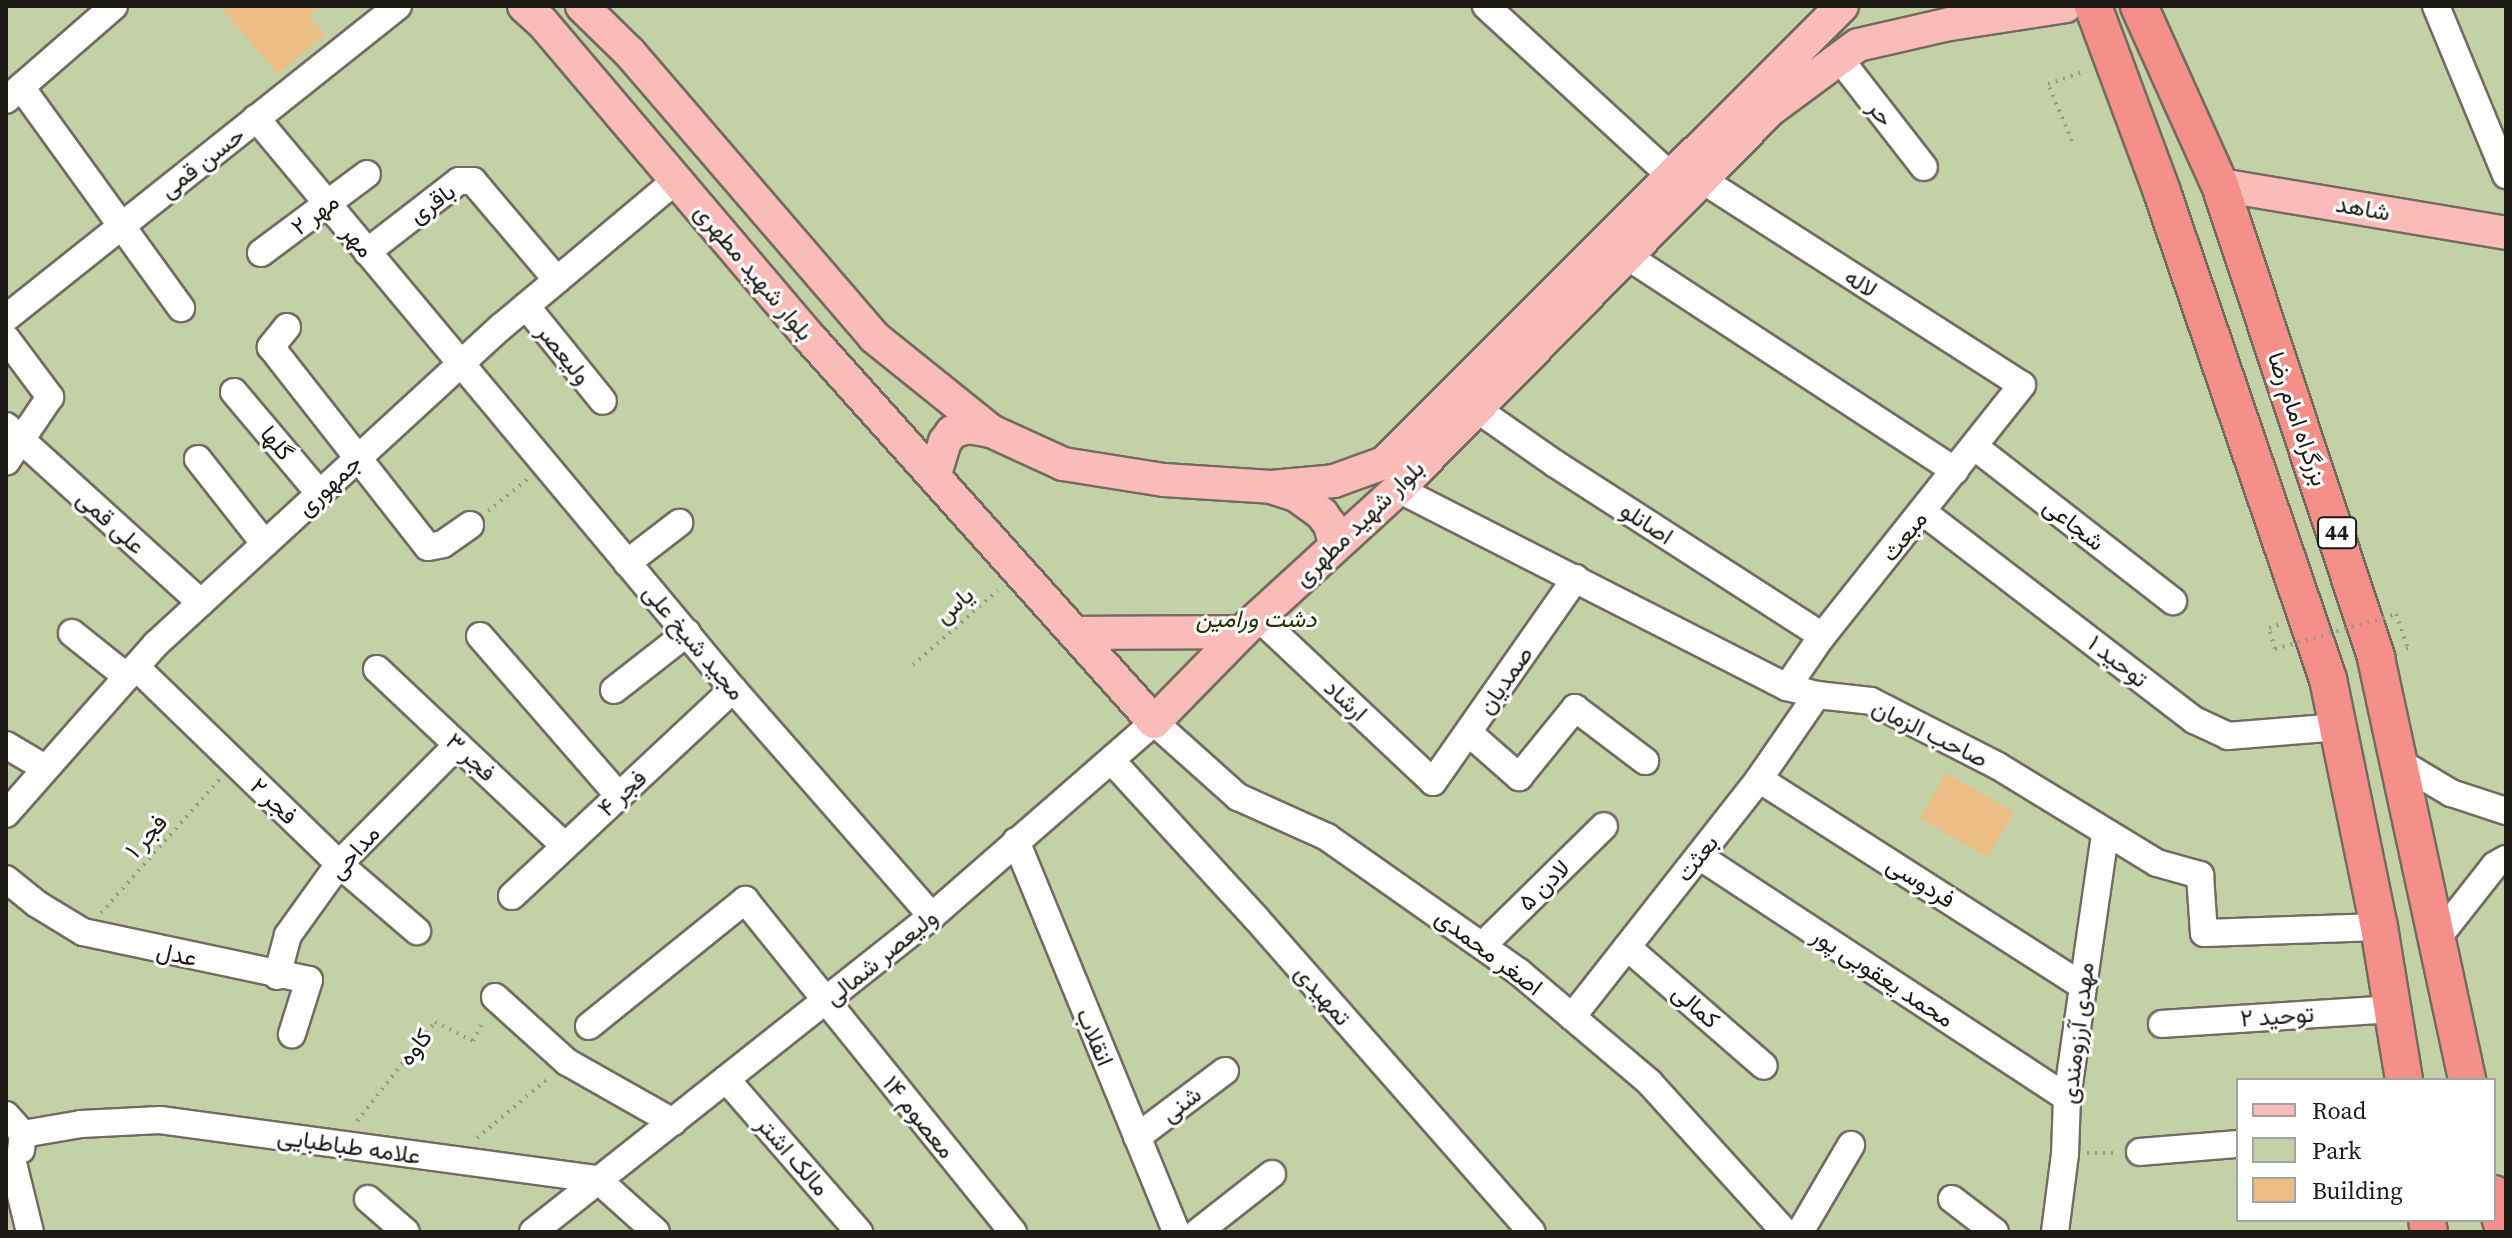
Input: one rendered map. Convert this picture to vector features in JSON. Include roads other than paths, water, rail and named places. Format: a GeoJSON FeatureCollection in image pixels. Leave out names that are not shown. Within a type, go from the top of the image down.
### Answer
{"type":"FeatureCollection","features":[{"type":"Feature","properties":{"kind":"highway","name":"44"},"geometry":{"type":"LineString","coordinates":[[2093,6],[2162,192],[2328,679],[2379,927],[2404,1078]]}},
{"type":"Feature","properties":{"kind":"highway","name":"بزرگراه امام رضا"},"geometry":{"type":"LineString","coordinates":[[2139,6],[2220,185],[2376,658],[2467,1078]]}},
{"type":"Feature","properties":{"kind":"highway"},"geometry":{"type":"LineString","coordinates":[[2496,1202],[2504,1232]]}},
{"type":"Feature","properties":{"kind":"main road","name":"بلوار شهید مطهری"},"geometry":{"type":"LineString","coordinates":[[524,6],[542,22],[811,339],[1154,722],[1250,625],[1398,489],[1474,407],[1627,256],[1686,178],[1842,6]]}},
{"type":"Feature","properties":{"kind":"main road","name":"بلوار شهید مطهری"},"geometry":{"type":"LineString","coordinates":[[582,6],[630,53],[874,337],[942,395],[991,431],[1063,464],[1164,480],[1271,487],[1334,481],[1384,463],[1686,178],[1770,110],[1858,45],[1958,15],[2066,6]]}},
{"type":"Feature","properties":{"kind":"main road","name":"شاهد"},"geometry":{"type":"LineString","coordinates":[[2220,185],[2506,233]]}},
{"type":"Feature","properties":{"kind":"main road"},"geometry":{"type":"LineString","coordinates":[[896,432],[926,440],[941,423],[942,395]]}},
{"type":"Feature","properties":{"kind":"main road"},"geometry":{"type":"LineString","coordinates":[[935,474],[945,442],[952,432],[968,427],[991,431]]}},
{"type":"Feature","properties":{"kind":"main road"},"geometry":{"type":"LineString","coordinates":[[1271,487],[1296,495],[1322,514],[1330,525],[1335,544]]}},
{"type":"Feature","properties":{"kind":"main road"},"geometry":{"type":"LineString","coordinates":[[1077,633],[1250,625]]}},
{"type":"Feature","properties":{"kind":"street"},"geometry":{"type":"LineString","coordinates":[[114,6],[14,94],[181,308]]}},
{"type":"Feature","properties":{"kind":"street","name":"حسن قمی"},"geometry":{"type":"LineString","coordinates":[[6,318],[398,6]]}},
{"type":"Feature","properties":{"kind":"street","name":"لاله"},"geometry":{"type":"LineString","coordinates":[[1486,6],[1686,178],[2022,385]]}},
{"type":"Feature","properties":{"kind":"street"},"geometry":{"type":"LineString","coordinates":[[2436,6],[2506,175]]}},
{"type":"Feature","properties":{"kind":"street","name":"حر"},"geometry":{"type":"LineString","coordinates":[[1839,58],[1924,167]]}},
{"type":"Feature","properties":{"kind":"street","name":"مهر"},"geometry":{"type":"LineString","coordinates":[[256,118],[461,364]]}},
{"type":"Feature","properties":{"kind":"street","name":"مهر ۲"},"geometry":{"type":"LineString","coordinates":[[261,253],[367,174]]}},
{"type":"Feature","properties":{"kind":"street","name":"جمهوری"},"geometry":{"type":"LineString","coordinates":[[6,814],[132,672],[201,603],[526,306],[676,180]]}},
{"type":"Feature","properties":{"kind":"street","name":"باقری"},"geometry":{"type":"LineString","coordinates":[[367,252],[459,181],[473,181],[557,280]]}},
{"type":"Feature","properties":{"kind":"street"},"geometry":{"type":"LineString","coordinates":[[1627,256],[1955,471]]}},
{"type":"Feature","properties":{"kind":"street","name":"ولیعصر"},"geometry":{"type":"LineString","coordinates":[[526,306],[603,401]]}},
{"type":"Feature","properties":{"kind":"street"},"geometry":{"type":"LineString","coordinates":[[287,327],[271,347],[356,460],[428,547],[443,544],[470,525]]}},
{"type":"Feature","properties":{"kind":"street"},"geometry":{"type":"LineString","coordinates":[[6,338],[50,397],[11,443]]}},
{"type":"Feature","properties":{"kind":"street","name":"مجید شیخ علی"},"geometry":{"type":"LineString","coordinates":[[461,364],[733,689],[932,916]]}},
{"type":"Feature","properties":{"kind":"street","name":"مبعث"},"geometry":{"type":"LineString","coordinates":[[1787,687],[1822,636],[2022,385]]}},
{"type":"Feature","properties":{"kind":"street","name":"گلها"},"geometry":{"type":"LineString","coordinates":[[234,392],[320,494]]}},
{"type":"Feature","properties":{"kind":"street","name":"اصانلو"},"geometry":{"type":"LineString","coordinates":[[1474,407],[1554,463],[1822,636]]}},
{"type":"Feature","properties":{"kind":"street","name":"علی قمی"},"geometry":{"type":"LineString","coordinates":[[11,443],[201,603]]}},
{"type":"Feature","properties":{"kind":"street","name":"شجاعی"},"geometry":{"type":"LineString","coordinates":[[1975,447],[2173,601]]}},
{"type":"Feature","properties":{"kind":"street"},"geometry":{"type":"LineString","coordinates":[[198,459],[265,544]]}},
{"type":"Feature","properties":{"kind":"street","name":"صاحب الزمان"},"geometry":{"type":"LineString","coordinates":[[1398,489],[1787,687],[1817,695],[1871,701],[1998,766],[2157,863],[2200,875],[2204,933],[2379,927]]}},
{"type":"Feature","properties":{"kind":"street","name":"توحید ۱"},"geometry":{"type":"LineString","coordinates":[[1923,512],[2194,720],[2228,736],[2339,727]]}},
{"type":"Feature","properties":{"kind":"street"},"geometry":{"type":"LineString","coordinates":[[627,563],[679,523]]}},
{"type":"Feature","properties":{"kind":"street","name":"صمدیان"},"geometry":{"type":"LineString","coordinates":[[1433,782],[1576,578]]}},
{"type":"Feature","properties":{"kind":"street","name":"ارشاد"},"geometry":{"type":"LineString","coordinates":[[1250,625],[1433,782]]}},
{"type":"Feature","properties":{"kind":"street","name":"فجر ۲"},"geometry":{"type":"LineString","coordinates":[[72,633],[132,672],[235,763],[339,864],[417,931]]}},
{"type":"Feature","properties":{"kind":"street"},"geometry":{"type":"LineString","coordinates":[[614,690],[687,633]]}},
{"type":"Feature","properties":{"kind":"street"},"geometry":{"type":"LineString","coordinates":[[480,636],[619,796]]}},
{"type":"Feature","properties":{"kind":"street","name":"فجر ۳"},"geometry":{"type":"LineString","coordinates":[[377,669],[565,846]]}},
{"type":"Feature","properties":{"kind":"street","name":"فجر ۴"},"geometry":{"type":"LineString","coordinates":[[512,896],[733,689]]}},
{"type":"Feature","properties":{"kind":"street","name":"بعثت"},"geometry":{"type":"LineString","coordinates":[[1572,1017],[1759,779],[1817,695]]}},
{"type":"Feature","properties":{"kind":"street"},"geometry":{"type":"LineString","coordinates":[[1469,733],[1519,777],[1575,708],[1645,761]]}},
{"type":"Feature","properties":{"kind":"street","name":"ولیعصر شمالی"},"geometry":{"type":"LineString","coordinates":[[533,1232],[932,916],[1154,722]]}},
{"type":"Feature","properties":{"kind":"street","name":"اصغر محمدی"},"geometry":{"type":"LineString","coordinates":[[1154,722],[1238,797],[1327,837],[1484,944],[1649,1082],[1770,1227]]}},
{"type":"Feature","properties":{"kind":"street"},"geometry":{"type":"LineString","coordinates":[[6,745],[45,768]]}},
{"type":"Feature","properties":{"kind":"street","name":"مداحی"},"geometry":{"type":"LineString","coordinates":[[277,976],[288,935],[339,864],[457,745]]}},
{"type":"Feature","properties":{"kind":"street","name":"تمهیدی"},"geometry":{"type":"LineString","coordinates":[[1112,761],[1255,917],[1532,1232]]}},
{"type":"Feature","properties":{"kind":"street"},"geometry":{"type":"LineString","coordinates":[[2399,762],[2451,793],[2506,811]]}},
{"type":"Feature","properties":{"kind":"street","name":"فردوسی"},"geometry":{"type":"LineString","coordinates":[[1759,779],[2083,986]]}},
{"type":"Feature","properties":{"kind":"street","name":"لادن ۵"},"geometry":{"type":"LineString","coordinates":[[1484,944],[1604,826]]}},
{"type":"Feature","properties":{"kind":"street","name":"مهدی آرزومندی"},"geometry":{"type":"LineString","coordinates":[[2055,1232],[2065,1154],[2067,1098],[2105,834]]}},
{"type":"Feature","properties":{"kind":"street","name":"انقلاب"},"geometry":{"type":"LineString","coordinates":[[1016,841],[1176,1232]]}},
{"type":"Feature","properties":{"kind":"street","name":"محمد یعقوبی پور"},"geometry":{"type":"LineString","coordinates":[[1699,856],[2067,1098]]}},
{"type":"Feature","properties":{"kind":"street"},"geometry":{"type":"LineString","coordinates":[[2436,940],[2495,865],[2506,859]]}},
{"type":"Feature","properties":{"kind":"street","name":"عدل"},"geometry":{"type":"LineString","coordinates":[[6,879],[37,904],[83,932],[277,976],[309,980],[292,1034]]}},
{"type":"Feature","properties":{"kind":"street","name":"۱۴ معصوم"},"geometry":{"type":"LineString","coordinates":[[589,1026],[745,900],[825,1003],[1013,1232]]}},
{"type":"Feature","properties":{"kind":"street","name":"کمالی"},"geometry":{"type":"LineString","coordinates":[[1627,947],[1764,1066]]}},
{"type":"Feature","properties":{"kind":"street"},"geometry":{"type":"LineString","coordinates":[[495,997],[567,1062],[673,1122]]}},
{"type":"Feature","properties":{"kind":"street","name":"توحید ۲"},"geometry":{"type":"LineString","coordinates":[[2162,1024],[2393,1009]]}},
{"type":"Feature","properties":{"kind":"street","name":"شنی"},"geometry":{"type":"LineString","coordinates":[[1137,1137],[1225,1071]]}},
{"type":"Feature","properties":{"kind":"street","name":"مالک اشتر"},"geometry":{"type":"LineString","coordinates":[[726,1079],[859,1232]]}},
{"type":"Feature","properties":{"kind":"street","name":"علامه طباطبایی"},"geometry":{"type":"LineString","coordinates":[[14,1124],[160,1120],[597,1179]]}},
{"type":"Feature","properties":{"kind":"street"},"geometry":{"type":"LineString","coordinates":[[14,1124],[20,1155],[10,1165],[30,1232]]}},
{"type":"Feature","properties":{"kind":"street"},"geometry":{"type":"LineString","coordinates":[[2140,1152],[2236,1144]]}},
{"type":"Feature","properties":{"kind":"street"},"geometry":{"type":"LineString","coordinates":[[1800,1232],[1851,1145]]}},
{"type":"Feature","properties":{"kind":"street"},"geometry":{"type":"LineString","coordinates":[[1198,1232],[1272,1174]]}},
{"type":"Feature","properties":{"kind":"street"},"geometry":{"type":"LineString","coordinates":[[597,1179],[656,1232]]}},
{"type":"Feature","properties":{"kind":"street"},"geometry":{"type":"LineString","coordinates":[[368,1199],[406,1232]]}},
{"type":"Feature","properties":{"kind":"street"},"geometry":{"type":"LineString","coordinates":[[1952,1199],[1995,1232]]}},
{"type":"Feature","properties":{"kind":"park label","name":"دشت ورامین"},"geometry":{"type":"Point","coordinates":[1256,619]}}]}
